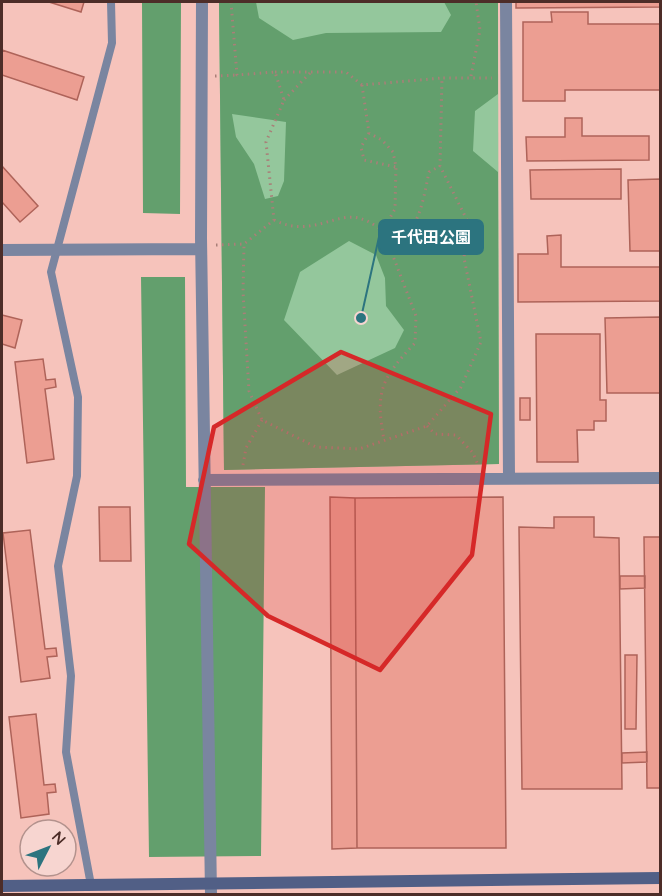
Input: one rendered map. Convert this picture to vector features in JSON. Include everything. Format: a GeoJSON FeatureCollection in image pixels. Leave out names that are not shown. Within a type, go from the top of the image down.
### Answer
{"type":"FeatureCollection","features":[{"type":"Feature","properties":{"kind":"street"},"geometry":{"type":"LineString","coordinates":[[202,2],[201,247],[211,890]]}},
{"type":"Feature","properties":{"kind":"street"},"geometry":{"type":"LineString","coordinates":[[506,2],[509,478]]}},
{"type":"Feature","properties":{"kind":"street"},"geometry":{"type":"LineString","coordinates":[[2,250],[201,247]]}},
{"type":"Feature","properties":{"kind":"street"},"geometry":{"type":"LineString","coordinates":[[204,480],[660,478]]}},
{"type":"Feature","properties":{"kind":"street"},"geometry":{"type":"LineString","coordinates":[[2,886],[91,885],[211,890],[660,878]]}},
{"type":"Feature","properties":{"kind":"lane"},"geometry":{"type":"LineString","coordinates":[[91,885],[66,752],[71,676],[58,566],[77,476],[78,397],[51,272],[112,44],[111,2]]}},
{"type":"Feature","properties":{"kind":"path"},"geometry":{"type":"LineString","coordinates":[[231,2],[237,75]]}},
{"type":"Feature","properties":{"kind":"path"},"geometry":{"type":"LineString","coordinates":[[471,76],[480,30],[476,2]]}},
{"type":"Feature","properties":{"kind":"path"},"geometry":{"type":"LineString","coordinates":[[202,76],[275,72],[346,72],[362,85],[369,133],[361,147],[364,160],[396,167]]}},
{"type":"Feature","properties":{"kind":"path"},"geometry":{"type":"LineString","coordinates":[[275,72],[284,100]]}},
{"type":"Feature","properties":{"kind":"path"},"geometry":{"type":"LineString","coordinates":[[274,220],[266,142],[284,100],[311,72]]}},
{"type":"Feature","properties":{"kind":"path"},"geometry":{"type":"LineString","coordinates":[[362,85],[471,76],[506,79]]}},
{"type":"Feature","properties":{"kind":"path"},"geometry":{"type":"LineString","coordinates":[[244,244],[243,292],[249,391],[262,420],[316,447],[359,448],[427,426],[461,387],[481,342],[464,258],[467,220],[440,166],[442,78]]}},
{"type":"Feature","properties":{"kind":"path"},"geometry":{"type":"LineString","coordinates":[[369,133],[382,140],[393,152],[396,167],[395,208],[383,231]]}},
{"type":"Feature","properties":{"kind":"path"},"geometry":{"type":"LineString","coordinates":[[392,252],[414,228],[429,172],[440,166]]}},
{"type":"Feature","properties":{"kind":"path"},"geometry":{"type":"LineString","coordinates":[[274,220],[285,226],[309,228],[361,218],[383,231],[416,316],[415,343],[390,369],[384,383],[379,409],[384,440]]}},
{"type":"Feature","properties":{"kind":"path"},"geometry":{"type":"LineString","coordinates":[[201,247],[244,244],[274,220]]}},
{"type":"Feature","properties":{"kind":"path"},"geometry":{"type":"LineString","coordinates":[[241,479],[246,448],[262,420]]}},
{"type":"Feature","properties":{"kind":"path"},"geometry":{"type":"LineString","coordinates":[[427,426],[435,434],[456,435],[473,453],[484,478]]}},
{"type":"Feature","properties":{"kind":"highlighted area"},"geometry":{"type":"Polygon","coordinates":[[[341,352],[491,414],[472,555],[380,670],[268,616],[189,544],[214,427],[341,352]]]}},
{"type":"Feature","properties":{"kind":"green space"},"geometry":{"type":"Polygon","coordinates":[[[142,2],[181,2],[180,214],[143,213],[142,2]]]}},
{"type":"Feature","properties":{"kind":"green space"},"geometry":{"type":"Polygon","coordinates":[[[219,2],[498,2],[499,464],[224,470],[219,2]]]}},
{"type":"Feature","properties":{"kind":"green space"},"geometry":{"type":"Polygon","coordinates":[[[219,2],[256,2],[259,18],[293,40],[326,33],[441,32],[451,15],[444,2],[498,2],[498,94],[475,111],[473,151],[498,172],[499,464],[224,470],[219,2]],[[232,114],[236,137],[254,164],[265,199],[278,196],[284,181],[286,122],[232,114]],[[349,241],[300,272],[284,320],[337,375],[395,348],[404,330],[386,306],[385,278],[376,255],[349,241]]]}},
{"type":"Feature","properties":{"kind":"green space"},"geometry":{"type":"Polygon","coordinates":[[[141,277],[185,277],[186,487],[265,487],[261,856],[149,857],[141,277]]]}},
{"type":"Feature","properties":{"kind":"building"},"geometry":{"type":"Polygon","coordinates":[[[49,2],[84,2],[81,12],[49,2]]]}},
{"type":"Feature","properties":{"kind":"building"},"geometry":{"type":"Polygon","coordinates":[[[516,2],[660,2],[660,7],[516,8],[516,2]]]}},
{"type":"Feature","properties":{"kind":"building"},"geometry":{"type":"Polygon","coordinates":[[[551,12],[588,12],[588,24],[660,24],[660,90],[565,90],[565,101],[523,101],[523,22],[552,22],[551,12]]]}},
{"type":"Feature","properties":{"kind":"building"},"geometry":{"type":"Polygon","coordinates":[[[2,50],[84,77],[77,100],[2,75],[2,50]]]}},
{"type":"Feature","properties":{"kind":"building"},"geometry":{"type":"Polygon","coordinates":[[[565,118],[582,118],[582,136],[649,136],[649,160],[527,161],[526,137],[565,137],[565,118]]]}},
{"type":"Feature","properties":{"kind":"building"},"geometry":{"type":"Polygon","coordinates":[[[2,166],[38,206],[20,222],[2,202],[2,166]]]}},
{"type":"Feature","properties":{"kind":"building"},"geometry":{"type":"Polygon","coordinates":[[[621,169],[621,199],[531,199],[530,170],[621,169]]]}},
{"type":"Feature","properties":{"kind":"building"},"geometry":{"type":"Polygon","coordinates":[[[660,179],[660,251],[630,251],[628,180],[660,179]]]}},
{"type":"Feature","properties":{"kind":"building"},"geometry":{"type":"Polygon","coordinates":[[[561,235],[561,267],[660,267],[660,301],[518,302],[518,254],[548,254],[547,236],[561,235]]]}},
{"type":"Feature","properties":{"kind":"building"},"geometry":{"type":"Polygon","coordinates":[[[2,315],[22,320],[15,348],[2,344],[2,315]]]}},
{"type":"Feature","properties":{"kind":"building"},"geometry":{"type":"Polygon","coordinates":[[[660,317],[660,393],[607,393],[605,318],[660,317]]]}},
{"type":"Feature","properties":{"kind":"building"},"geometry":{"type":"Polygon","coordinates":[[[536,334],[600,334],[600,400],[606,400],[606,421],[594,421],[594,430],[577,430],[578,462],[537,462],[536,334]]]}},
{"type":"Feature","properties":{"kind":"building"},"geometry":{"type":"Polygon","coordinates":[[[43,359],[46,380],[55,379],[56,387],[45,389],[54,459],[27,463],[15,362],[43,359]]]}},
{"type":"Feature","properties":{"kind":"building"},"geometry":{"type":"Polygon","coordinates":[[[520,398],[530,398],[530,420],[520,420],[520,398]]]}},
{"type":"Feature","properties":{"kind":"building"},"geometry":{"type":"Polygon","coordinates":[[[330,497],[355,498],[357,848],[332,849],[330,497]]]}},
{"type":"Feature","properties":{"kind":"building"},"geometry":{"type":"Polygon","coordinates":[[[503,497],[506,848],[357,848],[355,498],[503,497]]]}},
{"type":"Feature","properties":{"kind":"building"},"geometry":{"type":"Polygon","coordinates":[[[99,507],[130,507],[131,561],[100,561],[99,507]]]}},
{"type":"Feature","properties":{"kind":"building"},"geometry":{"type":"Polygon","coordinates":[[[554,517],[594,517],[594,537],[619,538],[622,789],[522,789],[519,527],[554,528],[554,517]]]}},
{"type":"Feature","properties":{"kind":"building"},"geometry":{"type":"Polygon","coordinates":[[[30,530],[45,649],[56,648],[57,656],[47,657],[50,678],[21,682],[3,533],[30,530]]]}},
{"type":"Feature","properties":{"kind":"building"},"geometry":{"type":"Polygon","coordinates":[[[644,537],[660,537],[660,788],[647,788],[644,537]]]}},
{"type":"Feature","properties":{"kind":"building"},"geometry":{"type":"Polygon","coordinates":[[[620,576],[645,576],[645,588],[620,589],[620,576]]]}},
{"type":"Feature","properties":{"kind":"building"},"geometry":{"type":"Polygon","coordinates":[[[625,655],[637,655],[636,729],[625,729],[625,655]]]}},
{"type":"Feature","properties":{"kind":"building"},"geometry":{"type":"Polygon","coordinates":[[[36,714],[44,785],[55,784],[56,792],[47,793],[49,814],[21,818],[9,717],[36,714]]]}},
{"type":"Feature","properties":{"kind":"building"},"geometry":{"type":"Polygon","coordinates":[[[647,752],[647,762],[622,763],[622,753],[647,752]]]}},
{"type":"Feature","properties":{"kind":"place","name":"千代田公園"},"geometry":{"type":"Point","coordinates":[361,318]}}]}
